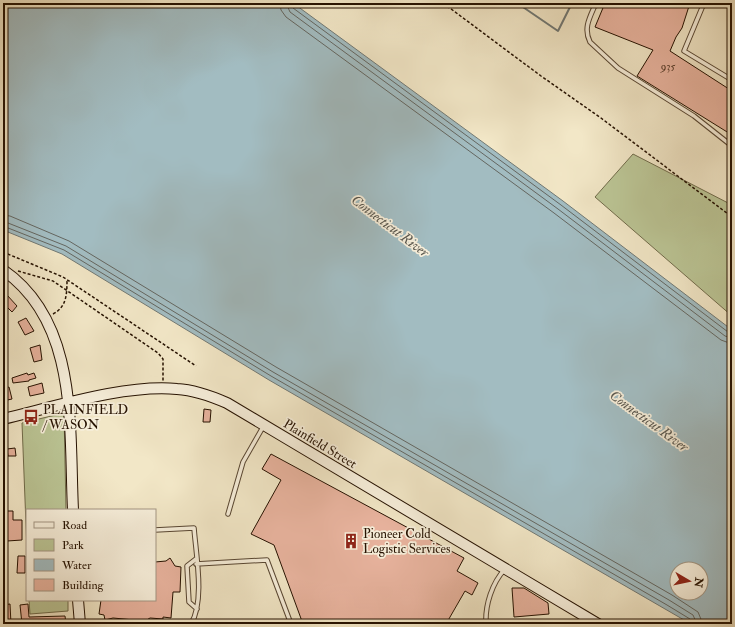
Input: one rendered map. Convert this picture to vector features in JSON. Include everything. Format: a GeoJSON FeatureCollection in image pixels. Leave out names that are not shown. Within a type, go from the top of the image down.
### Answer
{"type":"FeatureCollection","features":[{"type":"Feature","properties":{"kind":"street"},"geometry":{"type":"LineString","coordinates":[[6,272],[31,296],[46,317],[58,345],[69,404],[73,509]]}},
{"type":"Feature","properties":{"kind":"street","name":"Plainfield Street"},"geometry":{"type":"LineString","coordinates":[[3,420],[132,390],[163,388],[177,389],[210,396],[227,403],[598,624]]}},
{"type":"Feature","properties":{"kind":"street"},"geometry":{"type":"LineString","coordinates":[[78,601],[80,624]]}},
{"type":"Feature","properties":{"kind":"lane"},"geometry":{"type":"LineString","coordinates":[[596,3],[587,25],[587,37],[590,42],[618,68],[694,116],[732,146]]}},
{"type":"Feature","properties":{"kind":"lane"},"geometry":{"type":"LineString","coordinates":[[704,3],[684,51],[732,80]]}},
{"type":"Feature","properties":{"kind":"lane"},"geometry":{"type":"LineString","coordinates":[[228,514],[243,462],[264,426]]}},
{"type":"Feature","properties":{"kind":"lane"},"geometry":{"type":"LineString","coordinates":[[156,530],[194,528],[198,596],[197,609],[191,624]]}},
{"type":"Feature","properties":{"kind":"lane"},"geometry":{"type":"LineString","coordinates":[[196,560],[187,566],[190,602],[197,609]]}},
{"type":"Feature","properties":{"kind":"lane"},"geometry":{"type":"LineString","coordinates":[[196,564],[268,560],[291,624]]}},
{"type":"Feature","properties":{"kind":"lane"},"geometry":{"type":"LineString","coordinates":[[486,624],[486,614],[496,579],[506,568]]}},
{"type":"Feature","properties":{"kind":"path"},"geometry":{"type":"LineString","coordinates":[[443,3],[732,216]]}},
{"type":"Feature","properties":{"kind":"path"},"geometry":{"type":"LineString","coordinates":[[3,252],[67,279],[196,366]]}},
{"type":"Feature","properties":{"kind":"path"},"geometry":{"type":"LineString","coordinates":[[6,272],[20,270],[53,281],[158,353],[163,359],[163,388]]}},
{"type":"Feature","properties":{"kind":"path"},"geometry":{"type":"LineString","coordinates":[[46,317],[59,311],[64,303],[67,290],[67,279]]}},
{"type":"Feature","properties":{"kind":"green space"},"geometry":{"type":"Polygon","coordinates":[[[633,154],[732,205],[732,316],[595,197],[633,154]]]}},
{"type":"Feature","properties":{"kind":"green space"},"geometry":{"type":"Polygon","coordinates":[[[64,413],[66,509],[26,509],[26,525],[22,423],[64,413]]]}},
{"type":"Feature","properties":{"kind":"green space"},"geometry":{"type":"Polygon","coordinates":[[[29,601],[68,601],[68,611],[30,614],[29,601]]]}},
{"type":"Feature","properties":{"kind":"water","name":"Connecticut River"},"geometry":{"type":"Polygon","coordinates":[[[3,3],[293,3],[563,201],[732,330],[732,624],[691,624],[269,380],[62,254],[3,230],[3,3]]]}},
{"type":"Feature","properties":{"kind":"building"},"geometry":{"type":"Polygon","coordinates":[[[605,3],[690,3],[682,28],[670,51],[732,91],[732,135],[637,76],[653,50],[595,27],[605,3]]]}},
{"type":"Feature","properties":{"kind":"building"},"geometry":{"type":"Polygon","coordinates":[[[7,295],[17,306],[12,312],[3,303],[3,300],[7,295]]]}},
{"type":"Feature","properties":{"kind":"building"},"geometry":{"type":"Polygon","coordinates":[[[26,318],[34,331],[25,335],[18,322],[26,318]]]}},
{"type":"Feature","properties":{"kind":"building"},"geometry":{"type":"Polygon","coordinates":[[[40,345],[42,360],[34,362],[30,348],[40,345]]]}},
{"type":"Feature","properties":{"kind":"building"},"geometry":{"type":"Polygon","coordinates":[[[27,373],[28,375],[34,373],[36,378],[29,381],[13,383],[12,378],[27,373]]]}},
{"type":"Feature","properties":{"kind":"building"},"geometry":{"type":"Polygon","coordinates":[[[42,383],[44,393],[30,396],[28,387],[42,383]]]}},
{"type":"Feature","properties":{"kind":"building"},"geometry":{"type":"Polygon","coordinates":[[[9,387],[12,399],[3,401],[3,389],[9,387]]]}},
{"type":"Feature","properties":{"kind":"building"},"geometry":{"type":"Polygon","coordinates":[[[204,409],[211,410],[210,422],[203,422],[204,409]]]}},
{"type":"Feature","properties":{"kind":"building"},"geometry":{"type":"Polygon","coordinates":[[[15,448],[16,456],[8,456],[7,449],[15,448]]]}},
{"type":"Feature","properties":{"kind":"building","name":"Pioneer Cold Logistic Services"},"geometry":{"type":"Polygon","coordinates":[[[271,454],[464,558],[457,571],[478,583],[472,595],[465,591],[446,624],[303,624],[274,545],[251,534],[281,480],[262,469],[271,454]]]}},
{"type":"Feature","properties":{"kind":"building"},"geometry":{"type":"Polygon","coordinates":[[[4,511],[13,511],[13,520],[22,520],[22,540],[7,541],[4,511]]]}},
{"type":"Feature","properties":{"kind":"building"},"geometry":{"type":"Polygon","coordinates":[[[18,556],[25,556],[25,573],[17,573],[18,556]]]}},
{"type":"Feature","properties":{"kind":"building"},"geometry":{"type":"Polygon","coordinates":[[[170,558],[175,566],[181,567],[180,592],[173,592],[171,618],[150,618],[145,621],[113,618],[105,620],[104,615],[99,614],[101,601],[156,601],[156,562],[166,561],[170,558]]]}},
{"type":"Feature","properties":{"kind":"building"},"geometry":{"type":"Polygon","coordinates":[[[512,588],[524,588],[548,603],[549,614],[514,617],[512,588]]]}},
{"type":"Feature","properties":{"kind":"building"},"geometry":{"type":"Polygon","coordinates":[[[10,604],[11,624],[3,624],[3,605],[10,604]]]}},
{"type":"Feature","properties":{"kind":"building"},"geometry":{"type":"Polygon","coordinates":[[[28,604],[29,617],[65,616],[66,624],[22,624],[20,605],[28,604]]]}},
{"type":"Feature","properties":{"kind":"waterway"},"geometry":{"type":"LineString","coordinates":[[517,3],[558,31],[572,3]]}},
{"type":"Feature","properties":{"kind":"place","name":"PLAINFIELD / WASON"},"geometry":{"type":"Point","coordinates":[31,417]}},
{"type":"Feature","properties":{"kind":"place","name":"Pioneer Cold Logistic Services"},"geometry":{"type":"Point","coordinates":[351,541]}}]}
